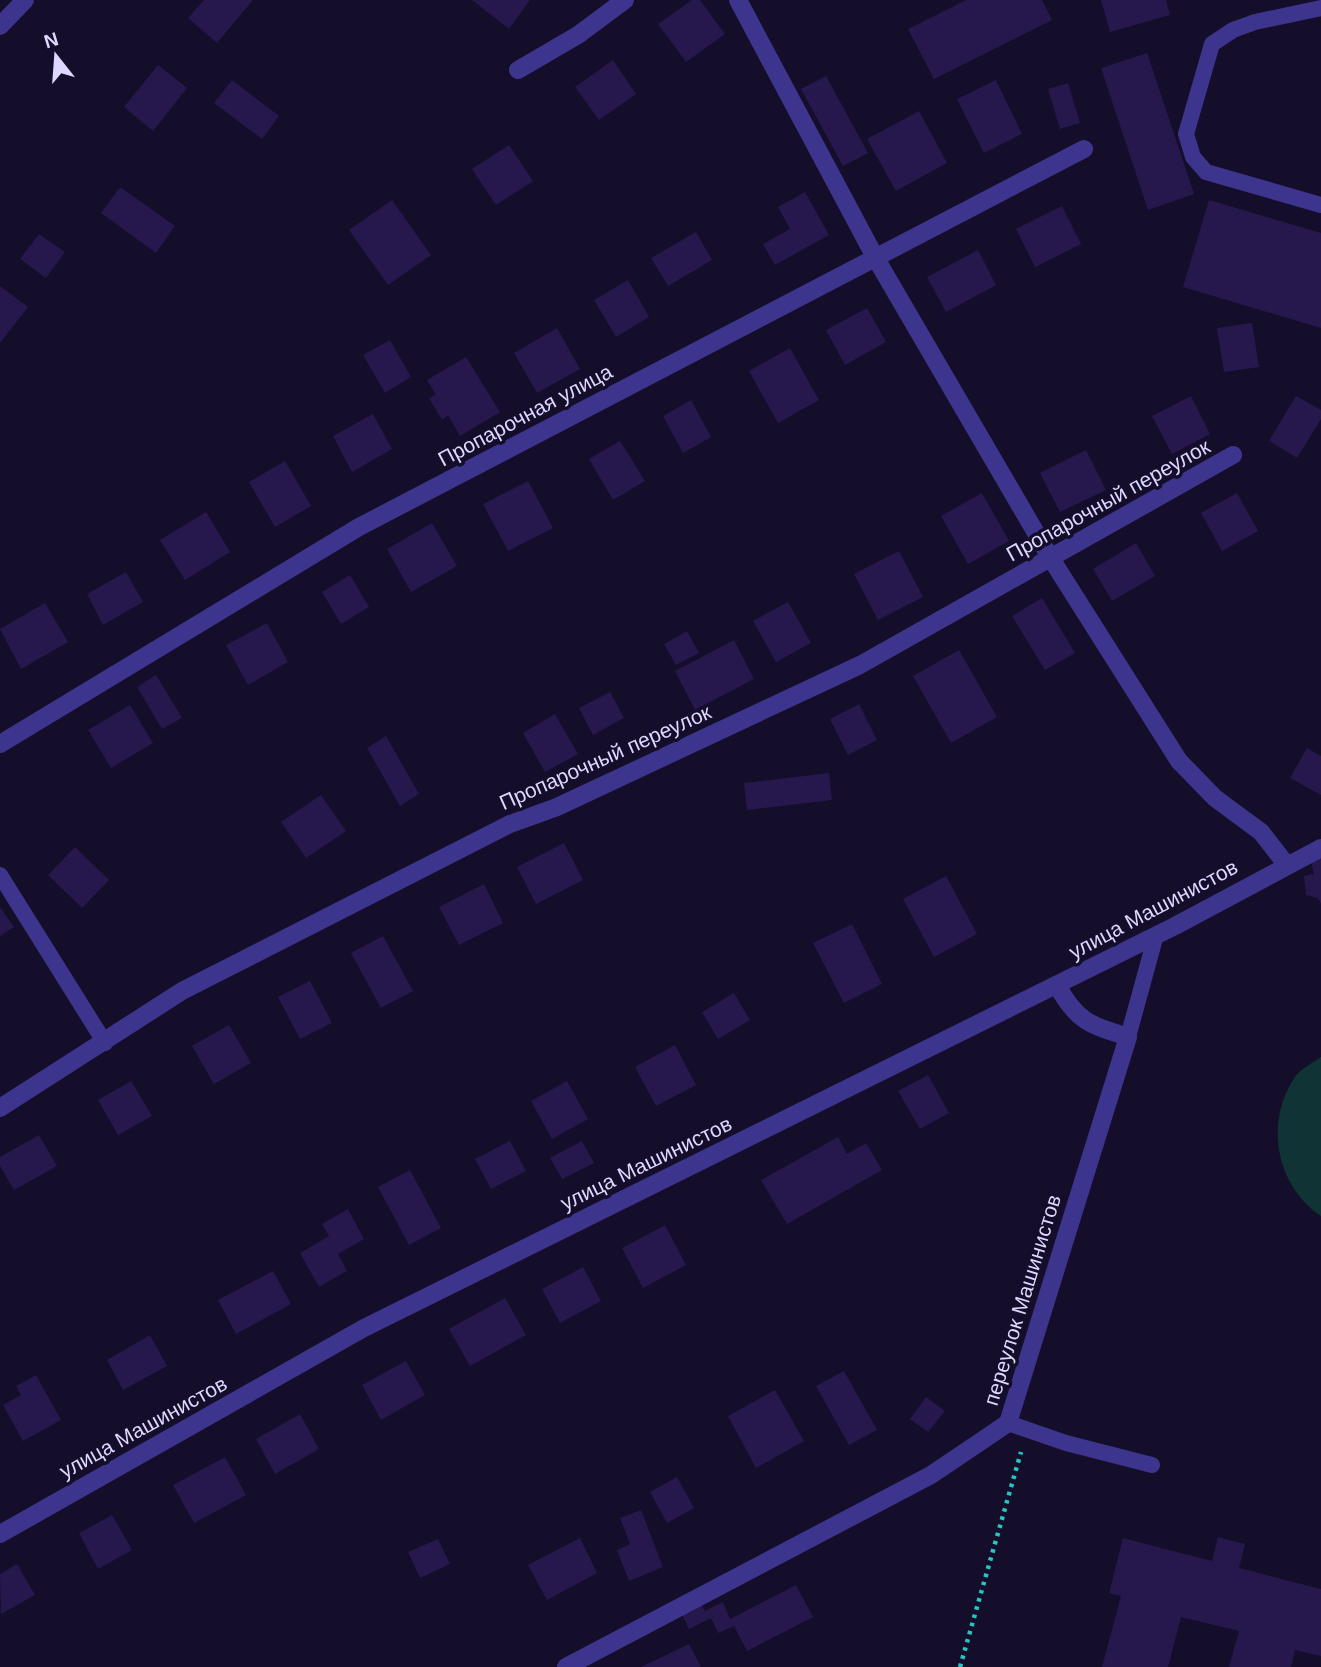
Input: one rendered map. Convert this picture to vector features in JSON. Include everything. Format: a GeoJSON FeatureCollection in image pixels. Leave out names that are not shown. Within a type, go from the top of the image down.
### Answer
{"type":"FeatureCollection","features":[{"type":"Feature","properties":{"kind":"street"},"geometry":{"type":"LineString","coordinates":[[0,26],[25,0]]}},
{"type":"Feature","properties":{"kind":"street"},"geometry":{"type":"LineString","coordinates":[[518,69],[578,35],[625,0]]}},
{"type":"Feature","properties":{"kind":"street"},"geometry":{"type":"LineString","coordinates":[[738,0],[875,257],[1049,557],[1179,761],[1215,798],[1261,832],[1286,864]]}},
{"type":"Feature","properties":{"kind":"street","name":"Пропарочная улица"},"geometry":{"type":"LineString","coordinates":[[0,744],[359,527],[1084,149]]}},
{"type":"Feature","properties":{"kind":"street","name":"Пропарочный переулок"},"geometry":{"type":"LineString","coordinates":[[0,1108],[104,1044],[182,991],[510,824],[557,807],[860,666],[1049,557],[1233,456]]}},
{"type":"Feature","properties":{"kind":"street","name":"улица Машинистов"},"geometry":{"type":"LineString","coordinates":[[0,1534],[364,1328],[1057,985],[1321,848]]}},
{"type":"Feature","properties":{"kind":"street"},"geometry":{"type":"LineString","coordinates":[[1057,985],[1067,1003],[1089,1025],[1128,1037]]}},
{"type":"Feature","properties":{"kind":"street","name":"переулок Машинистов"},"geometry":{"type":"LineString","coordinates":[[566,1667],[931,1475],[1008,1423],[1128,1037]]}},
{"type":"Feature","properties":{"kind":"lane"},"geometry":{"type":"LineString","coordinates":[[1321,8],[1255,22],[1233,30],[1212,44],[1186,134],[1193,157],[1206,172],[1321,205]]}},
{"type":"Feature","properties":{"kind":"lane"},"geometry":{"type":"LineString","coordinates":[[0,875],[104,1044]]}},
{"type":"Feature","properties":{"kind":"lane"},"geometry":{"type":"LineString","coordinates":[[1128,1037],[1156,935]]}},
{"type":"Feature","properties":{"kind":"lane"},"geometry":{"type":"LineString","coordinates":[[1008,1423],[1066,1444],[1152,1465]]}},
{"type":"Feature","properties":{"kind":"green space"},"geometry":{"type":"Polygon","coordinates":[[[1321,1057],[1321,1216],[1294,1188],[1285,1171],[1278,1133],[1285,1095],[1295,1077],[1321,1057]]]}},
{"type":"Feature","properties":{"kind":"building"},"geometry":{"type":"Polygon","coordinates":[[[204,0],[253,0],[217,43],[188,18],[204,0]]]}},
{"type":"Feature","properties":{"kind":"building"},"geometry":{"type":"Polygon","coordinates":[[[472,0],[530,0],[509,29],[472,0]]]}},
{"type":"Feature","properties":{"kind":"building"},"geometry":{"type":"Polygon","coordinates":[[[692,0],[700,0],[725,34],[686,62],[658,24],[692,0]]]}},
{"type":"Feature","properties":{"kind":"building"},"geometry":{"type":"Polygon","coordinates":[[[966,0],[1042,0],[1052,20],[934,79],[908,29],[966,0]]]}},
{"type":"Feature","properties":{"kind":"building"},"geometry":{"type":"Polygon","coordinates":[[[1101,0],[1166,0],[1170,15],[1110,32],[1101,0]]]}},
{"type":"Feature","properties":{"kind":"building"},"geometry":{"type":"Polygon","coordinates":[[[1147,53],[1194,194],[1148,210],[1101,68],[1147,53]]]}},
{"type":"Feature","properties":{"kind":"building"},"geometry":{"type":"Polygon","coordinates":[[[613,60],[636,94],[599,120],[575,87],[613,60]]]}},
{"type":"Feature","properties":{"kind":"building"},"geometry":{"type":"Polygon","coordinates":[[[158,65],[187,88],[153,131],[124,107],[158,65]]]}},
{"type":"Feature","properties":{"kind":"building"},"geometry":{"type":"Polygon","coordinates":[[[826,76],[868,153],[843,166],[801,89],[826,76]]]}},
{"type":"Feature","properties":{"kind":"building"},"geometry":{"type":"Polygon","coordinates":[[[232,80],[279,116],[262,139],[214,103],[232,80]]]}},
{"type":"Feature","properties":{"kind":"building"},"geometry":{"type":"Polygon","coordinates":[[[996,80],[1022,134],[984,153],[957,99],[996,80]]]}},
{"type":"Feature","properties":{"kind":"building"},"geometry":{"type":"Polygon","coordinates":[[[1068,83],[1080,123],[1060,129],[1048,89],[1068,83]]]}},
{"type":"Feature","properties":{"kind":"building"},"geometry":{"type":"Polygon","coordinates":[[[919,111],[947,163],[896,191],[867,139],[919,111]]]}},
{"type":"Feature","properties":{"kind":"building"},"geometry":{"type":"Polygon","coordinates":[[[509,145],[533,181],[496,205],[472,169],[509,145]]]}},
{"type":"Feature","properties":{"kind":"building"},"geometry":{"type":"Polygon","coordinates":[[[120,187],[175,226],[156,253],[101,213],[120,187]]]}},
{"type":"Feature","properties":{"kind":"building"},"geometry":{"type":"Polygon","coordinates":[[[805,192],[829,235],[775,265],[763,244],[790,229],[778,207],[805,192]]]}},
{"type":"Feature","properties":{"kind":"building"},"geometry":{"type":"Polygon","coordinates":[[[392,200],[431,255],[388,285],[349,230],[392,200]]]}},
{"type":"Feature","properties":{"kind":"building"},"geometry":{"type":"Polygon","coordinates":[[[1209,200],[1321,233],[1321,328],[1183,287],[1209,200]]]}},
{"type":"Feature","properties":{"kind":"building"},"geometry":{"type":"Polygon","coordinates":[[[1062,206],[1081,244],[1035,267],[1016,229],[1062,206]]]}},
{"type":"Feature","properties":{"kind":"building"},"geometry":{"type":"Polygon","coordinates":[[[696,232],[712,260],[668,286],[651,258],[696,232]]]}},
{"type":"Feature","properties":{"kind":"building"},"geometry":{"type":"Polygon","coordinates":[[[39,234],[65,252],[46,278],[20,259],[39,234]]]}},
{"type":"Feature","properties":{"kind":"building"},"geometry":{"type":"Polygon","coordinates":[[[978,250],[996,285],[946,312],[927,277],[978,250]]]}},
{"type":"Feature","properties":{"kind":"building"},"geometry":{"type":"Polygon","coordinates":[[[628,280],[649,317],[616,337],[594,300],[628,280]]]}},
{"type":"Feature","properties":{"kind":"building"},"geometry":{"type":"Polygon","coordinates":[[[0,286],[28,307],[0,343],[0,286]]]}},
{"type":"Feature","properties":{"kind":"building"},"geometry":{"type":"Polygon","coordinates":[[[867,308],[886,342],[845,365],[826,330],[867,308]]]}},
{"type":"Feature","properties":{"kind":"building"},"geometry":{"type":"Polygon","coordinates":[[[1252,323],[1259,367],[1224,372],[1217,328],[1252,323]]]}},
{"type":"Feature","properties":{"kind":"building"},"geometry":{"type":"Polygon","coordinates":[[[557,328],[580,369],[537,393],[514,353],[557,328]]]}},
{"type":"Feature","properties":{"kind":"building"},"geometry":{"type":"Polygon","coordinates":[[[390,340],[411,377],[385,393],[363,355],[390,340]]]}},
{"type":"Feature","properties":{"kind":"building"},"geometry":{"type":"Polygon","coordinates":[[[790,348],[819,400],[778,423],[749,371],[790,348]]]}},
{"type":"Feature","properties":{"kind":"building"},"geometry":{"type":"Polygon","coordinates":[[[466,357],[500,412],[460,436],[448,415],[442,420],[429,398],[436,395],[427,380],[466,357]]]}},
{"type":"Feature","properties":{"kind":"building"},"geometry":{"type":"Polygon","coordinates":[[[1191,396],[1210,434],[1172,454],[1152,416],[1191,396]]]}},
{"type":"Feature","properties":{"kind":"building"},"geometry":{"type":"Polygon","coordinates":[[[1296,396],[1321,410],[1321,419],[1297,458],[1269,441],[1296,396]]]}},
{"type":"Feature","properties":{"kind":"building"},"geometry":{"type":"Polygon","coordinates":[[[691,400],[711,437],[683,453],[663,416],[691,400]]]}},
{"type":"Feature","properties":{"kind":"building"},"geometry":{"type":"Polygon","coordinates":[[[373,414],[392,449],[352,472],[333,436],[373,414]]]}},
{"type":"Feature","properties":{"kind":"building"},"geometry":{"type":"Polygon","coordinates":[[[620,441],[645,481],[613,500],[589,459],[620,441]]]}},
{"type":"Feature","properties":{"kind":"building"},"geometry":{"type":"Polygon","coordinates":[[[1086,450],[1106,490],[1060,512],[1040,473],[1086,450]]]}},
{"type":"Feature","properties":{"kind":"building"},"geometry":{"type":"Polygon","coordinates":[[[285,461],[311,506],[275,527],[249,482],[285,461]]]}},
{"type":"Feature","properties":{"kind":"building"},"geometry":{"type":"Polygon","coordinates":[[[528,481],[553,528],[508,551],[483,504],[528,481]]]}},
{"type":"Feature","properties":{"kind":"building"},"geometry":{"type":"Polygon","coordinates":[[[982,493],[1009,541],[968,564],[941,516],[982,493]]]}},
{"type":"Feature","properties":{"kind":"building"},"geometry":{"type":"Polygon","coordinates":[[[1237,493],[1258,531],[1222,551],[1201,513],[1237,493]]]}},
{"type":"Feature","properties":{"kind":"building"},"geometry":{"type":"Polygon","coordinates":[[[206,512],[230,552],[185,580],[160,540],[206,512]]]}},
{"type":"Feature","properties":{"kind":"building"},"geometry":{"type":"Polygon","coordinates":[[[432,523],[457,566],[411,592],[387,549],[432,523]]]}},
{"type":"Feature","properties":{"kind":"building"},"geometry":{"type":"Polygon","coordinates":[[[1136,543],[1155,576],[1112,601],[1093,569],[1136,543]]]}},
{"type":"Feature","properties":{"kind":"building"},"geometry":{"type":"Polygon","coordinates":[[[899,551],[923,597],[878,620],[854,574],[899,551]]]}},
{"type":"Feature","properties":{"kind":"building"},"geometry":{"type":"Polygon","coordinates":[[[126,572],[143,602],[103,625],[87,594],[126,572]]]}},
{"type":"Feature","properties":{"kind":"building"},"geometry":{"type":"Polygon","coordinates":[[[350,575],[369,607],[341,624],[322,592],[350,575]]]}},
{"type":"Feature","properties":{"kind":"building"},"geometry":{"type":"Polygon","coordinates":[[[1042,598],[1075,653],[1045,670],[1012,616],[1042,598]]]}},
{"type":"Feature","properties":{"kind":"building"},"geometry":{"type":"Polygon","coordinates":[[[788,602],[811,643],[776,662],[753,621],[788,602]]]}},
{"type":"Feature","properties":{"kind":"building"},"geometry":{"type":"Polygon","coordinates":[[[45,603],[68,642],[21,669],[0,629],[45,603]]]}},
{"type":"Feature","properties":{"kind":"building"},"geometry":{"type":"Polygon","coordinates":[[[267,623],[288,662],[248,685],[226,645],[267,623]]]}},
{"type":"Feature","properties":{"kind":"building"},"geometry":{"type":"Polygon","coordinates":[[[687,631],[699,653],[676,665],[664,644],[687,631]]]}},
{"type":"Feature","properties":{"kind":"building"},"geometry":{"type":"Polygon","coordinates":[[[734,640],[754,679],[695,710],[675,671],[734,640]]]}},
{"type":"Feature","properties":{"kind":"building"},"geometry":{"type":"Polygon","coordinates":[[[959,650],[997,717],[951,743],[913,676],[959,650]]]}},
{"type":"Feature","properties":{"kind":"building"},"geometry":{"type":"Polygon","coordinates":[[[156,675],[182,718],[162,729],[137,687],[156,675]]]}},
{"type":"Feature","properties":{"kind":"building"},"geometry":{"type":"Polygon","coordinates":[[[610,692],[624,718],[593,735],[579,708],[610,692]]]}},
{"type":"Feature","properties":{"kind":"building"},"geometry":{"type":"Polygon","coordinates":[[[859,704],[877,740],[848,755],[830,719],[859,704]]]}},
{"type":"Feature","properties":{"kind":"building"},"geometry":{"type":"Polygon","coordinates":[[[130,705],[153,743],[111,768],[88,730],[130,705]]]}},
{"type":"Feature","properties":{"kind":"building"},"geometry":{"type":"Polygon","coordinates":[[[555,714],[578,754],[545,772],[523,733],[555,714]]]}},
{"type":"Feature","properties":{"kind":"building"},"geometry":{"type":"Polygon","coordinates":[[[386,736],[419,794],[400,806],[367,748],[386,736]]]}},
{"type":"Feature","properties":{"kind":"building"},"geometry":{"type":"Polygon","coordinates":[[[1307,748],[1321,756],[1321,795],[1290,778],[1307,748]]]}},
{"type":"Feature","properties":{"kind":"building"},"geometry":{"type":"Polygon","coordinates":[[[829,773],[832,800],[747,810],[744,783],[829,773]]]}},
{"type":"Feature","properties":{"kind":"building"},"geometry":{"type":"Polygon","coordinates":[[[321,795],[346,831],[306,858],[281,822],[321,795]]]}},
{"type":"Feature","properties":{"kind":"building"},"geometry":{"type":"Polygon","coordinates":[[[564,843],[583,880],[536,904],[517,867],[564,843]]]}},
{"type":"Feature","properties":{"kind":"building"},"geometry":{"type":"Polygon","coordinates":[[[75,847],[109,880],[82,908],[48,875],[75,847]]]}},
{"type":"Feature","properties":{"kind":"building"},"geometry":{"type":"Polygon","coordinates":[[[1321,853],[1321,904],[1318,898],[1306,895],[1304,876],[1314,874],[1310,857],[1321,853]]]}},
{"type":"Feature","properties":{"kind":"building"},"geometry":{"type":"Polygon","coordinates":[[[946,876],[977,934],[934,957],[903,899],[946,876]]]}},
{"type":"Feature","properties":{"kind":"building"},"geometry":{"type":"Polygon","coordinates":[[[484,884],[503,923],[459,945],[439,907],[484,884]]]}},
{"type":"Feature","properties":{"kind":"building"},"geometry":{"type":"Polygon","coordinates":[[[0,907],[14,927],[0,936],[0,907]]]}},
{"type":"Feature","properties":{"kind":"building"},"geometry":{"type":"Polygon","coordinates":[[[852,924],[882,984],[844,1003],[813,943],[852,924]]]}},
{"type":"Feature","properties":{"kind":"building"},"geometry":{"type":"Polygon","coordinates":[[[383,936],[413,991],[381,1008],[351,953],[383,936]]]}},
{"type":"Feature","properties":{"kind":"building"},"geometry":{"type":"Polygon","coordinates":[[[310,981],[332,1023],[300,1039],[278,997],[310,981]]]}},
{"type":"Feature","properties":{"kind":"building"},"geometry":{"type":"Polygon","coordinates":[[[734,993],[750,1020],[718,1039],[702,1012],[734,993]]]}},
{"type":"Feature","properties":{"kind":"building"},"geometry":{"type":"Polygon","coordinates":[[[229,1025],[251,1063],[214,1084],[192,1046],[229,1025]]]}},
{"type":"Feature","properties":{"kind":"building"},"geometry":{"type":"Polygon","coordinates":[[[675,1045],[696,1085],[656,1106],[635,1067],[675,1045]]]}},
{"type":"Feature","properties":{"kind":"building"},"geometry":{"type":"Polygon","coordinates":[[[928,1075],[949,1113],[920,1129],[898,1091],[928,1075]]]}},
{"type":"Feature","properties":{"kind":"building"},"geometry":{"type":"Polygon","coordinates":[[[131,1081],[152,1116],[118,1135],[98,1100],[131,1081]]]}},
{"type":"Feature","properties":{"kind":"building"},"geometry":{"type":"Polygon","coordinates":[[[567,1081],[588,1119],[552,1139],[531,1101],[567,1081]]]}},
{"type":"Feature","properties":{"kind":"building"},"geometry":{"type":"Polygon","coordinates":[[[39,1135],[57,1166],[14,1190],[0,1166],[0,1157],[39,1135]]]}},
{"type":"Feature","properties":{"kind":"building"},"geometry":{"type":"Polygon","coordinates":[[[838,1137],[847,1154],[866,1143],[882,1170],[787,1224],[761,1180],[838,1137]]]}},
{"type":"Feature","properties":{"kind":"building"},"geometry":{"type":"Polygon","coordinates":[[[510,1141],[526,1171],[491,1189],[475,1159],[510,1141]]]}},
{"type":"Feature","properties":{"kind":"building"},"geometry":{"type":"Polygon","coordinates":[[[582,1141],[594,1163],[562,1179],[550,1158],[582,1141]]]}},
{"type":"Feature","properties":{"kind":"building"},"geometry":{"type":"Polygon","coordinates":[[[410,1170],[441,1228],[409,1245],[378,1187],[410,1170]]]}},
{"type":"Feature","properties":{"kind":"building"},"geometry":{"type":"Polygon","coordinates":[[[348,1209],[364,1239],[338,1254],[347,1271],[319,1287],[300,1253],[329,1236],[322,1224],[348,1209]]]}},
{"type":"Feature","properties":{"kind":"building"},"geometry":{"type":"Polygon","coordinates":[[[665,1225],[686,1265],[643,1288],[622,1248],[665,1225]]]}},
{"type":"Feature","properties":{"kind":"building"},"geometry":{"type":"Polygon","coordinates":[[[583,1267],[601,1301],[560,1323],[542,1289],[583,1267]]]}},
{"type":"Feature","properties":{"kind":"building"},"geometry":{"type":"Polygon","coordinates":[[[273,1271],[291,1304],[236,1334],[218,1300],[273,1271]]]}},
{"type":"Feature","properties":{"kind":"building"},"geometry":{"type":"Polygon","coordinates":[[[505,1298],[526,1335],[470,1366],[449,1329],[505,1298]]]}},
{"type":"Feature","properties":{"kind":"building"},"geometry":{"type":"Polygon","coordinates":[[[150,1335],[167,1366],[123,1390],[107,1360],[150,1335]]]}},
{"type":"Feature","properties":{"kind":"building"},"geometry":{"type":"Polygon","coordinates":[[[406,1361],[425,1395],[381,1420],[362,1385],[406,1361]]]}},
{"type":"Feature","properties":{"kind":"building"},"geometry":{"type":"Polygon","coordinates":[[[844,1371],[877,1430],[849,1445],[816,1386],[844,1371]]]}},
{"type":"Feature","properties":{"kind":"building"},"geometry":{"type":"Polygon","coordinates":[[[36,1375],[61,1420],[23,1441],[3,1405],[21,1395],[16,1386],[36,1375]]]}},
{"type":"Feature","properties":{"kind":"building"},"geometry":{"type":"Polygon","coordinates":[[[775,1390],[804,1441],[756,1468],[728,1416],[775,1390]]]}},
{"type":"Feature","properties":{"kind":"building"},"geometry":{"type":"Polygon","coordinates":[[[926,1397],[945,1411],[928,1432],[910,1419],[926,1397]]]}},
{"type":"Feature","properties":{"kind":"building"},"geometry":{"type":"Polygon","coordinates":[[[300,1414],[319,1449],[275,1474],[256,1439],[300,1414]]]}},
{"type":"Feature","properties":{"kind":"building"},"geometry":{"type":"Polygon","coordinates":[[[225,1457],[246,1495],[194,1523],[173,1485],[225,1457]]]}},
{"type":"Feature","properties":{"kind":"building"},"geometry":{"type":"Polygon","coordinates":[[[677,1477],[694,1508],[667,1523],[650,1492],[677,1477]]]}},
{"type":"Feature","properties":{"kind":"building"},"geometry":{"type":"Polygon","coordinates":[[[641,1510],[663,1567],[629,1581],[617,1550],[630,1544],[620,1518],[641,1510]]]}},
{"type":"Feature","properties":{"kind":"building"},"geometry":{"type":"Polygon","coordinates":[[[112,1515],[132,1550],[98,1569],[79,1533],[112,1515]]]}},
{"type":"Feature","properties":{"kind":"building"},"geometry":{"type":"Polygon","coordinates":[[[1218,1537],[1245,1544],[1239,1568],[1321,1589],[1321,1656],[1295,1650],[1291,1667],[1229,1667],[1239,1631],[1181,1617],[1168,1667],[1102,1667],[1121,1596],[1109,1593],[1123,1538],[1212,1561],[1218,1537]]]}},
{"type":"Feature","properties":{"kind":"building"},"geometry":{"type":"Polygon","coordinates":[[[580,1538],[597,1573],[547,1600],[528,1565],[580,1538]]]}},
{"type":"Feature","properties":{"kind":"building"},"geometry":{"type":"Polygon","coordinates":[[[438,1539],[450,1564],[420,1578],[408,1552],[438,1539]]]}},
{"type":"Feature","properties":{"kind":"building"},"geometry":{"type":"Polygon","coordinates":[[[17,1564],[35,1595],[1,1614],[0,1574],[17,1564]]]}},
{"type":"Feature","properties":{"kind":"building"},"geometry":{"type":"Polygon","coordinates":[[[796,1585],[813,1617],[747,1651],[734,1626],[718,1633],[711,1618],[689,1629],[681,1613],[701,1604],[705,1611],[723,1602],[730,1619],[796,1585]]]}},
{"type":"Feature","properties":{"kind":"building"},"geometry":{"type":"Polygon","coordinates":[[[689,1644],[701,1667],[641,1667],[689,1644]]]}}]}
